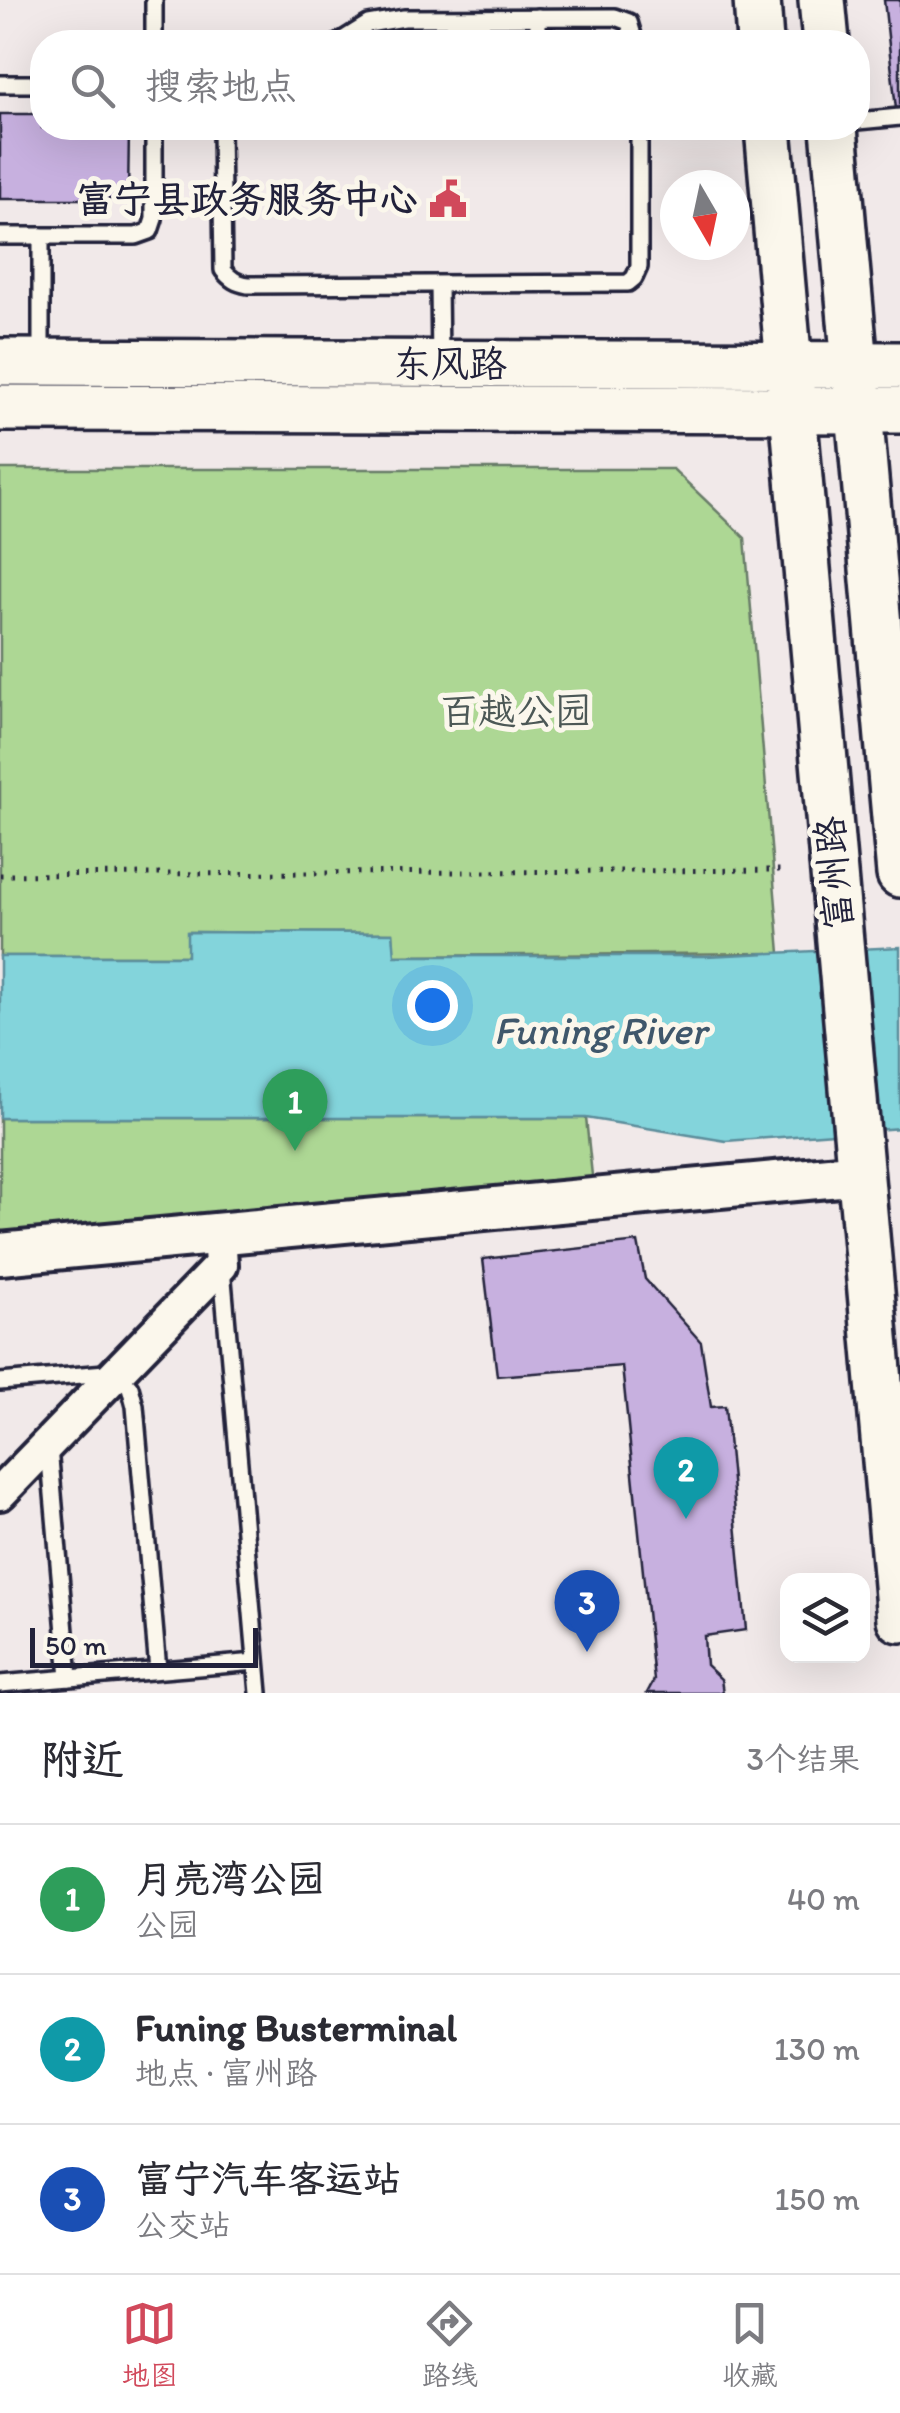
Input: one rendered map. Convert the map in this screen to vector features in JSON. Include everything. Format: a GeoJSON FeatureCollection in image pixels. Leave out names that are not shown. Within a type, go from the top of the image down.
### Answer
{"type":"FeatureCollection","features":[{"type":"Feature","properties":{"kind":"main road"},"geometry":{"type":"LineString","coordinates":[[756,0],[759,30]]}},
{"type":"Feature","properties":{"kind":"main road"},"geometry":{"type":"LineString","coordinates":[[822,0],[825,30]]}},
{"type":"Feature","properties":{"kind":"main road","name":"富州路"},"geometry":{"type":"LineString","coordinates":[[769,140],[900,1619]]}},
{"type":"Feature","properties":{"kind":"main road","name":"富州路"},"geometry":{"type":"LineString","coordinates":[[835,140],[855,364],[880,410],[900,874]]}},
{"type":"Feature","properties":{"kind":"main road","name":"东风路"},"geometry":{"type":"LineString","coordinates":[[20,362],[900,364]]}},
{"type":"Feature","properties":{"kind":"main road","name":"东风路"},"geometry":{"type":"LineString","coordinates":[[0,408],[880,410]]}},
{"type":"Feature","properties":{"kind":"street"},"geometry":{"type":"LineString","coordinates":[[0,1254],[220,1249],[861,1174]]}},
{"type":"Feature","properties":{"kind":"street"},"geometry":{"type":"LineString","coordinates":[[6,1481],[117,1372],[220,1249]]}},
{"type":"Feature","properties":{"kind":"lane"},"geometry":{"type":"LineString","coordinates":[[154,0],[154,30]]}},
{"type":"Feature","properties":{"kind":"lane"},"geometry":{"type":"LineString","coordinates":[[358,30],[368,24],[404,18],[538,17],[622,18],[629,22],[631,30]]}},
{"type":"Feature","properties":{"kind":"lane"},"geometry":{"type":"LineString","coordinates":[[538,17],[538,30]]}},
{"type":"Feature","properties":{"kind":"lane"},"geometry":{"type":"LineString","coordinates":[[0,84],[30,84]]}},
{"type":"Feature","properties":{"kind":"lane"},"geometry":{"type":"LineString","coordinates":[[870,120],[900,118]]}},
{"type":"Feature","properties":{"kind":"lane"},"geometry":{"type":"LineString","coordinates":[[0,236],[136,236],[150,231],[154,219],[154,140]]}},
{"type":"Feature","properties":{"kind":"lane"},"geometry":{"type":"LineString","coordinates":[[221,140],[223,270],[229,278],[248,285],[621,284],[634,278],[638,267],[638,140]]}},
{"type":"Feature","properties":{"kind":"lane"},"geometry":{"type":"LineString","coordinates":[[20,362],[40,236]]}},
{"type":"Feature","properties":{"kind":"lane"},"geometry":{"type":"LineString","coordinates":[[439,284],[440,364]]}},
{"type":"Feature","properties":{"kind":"lane"},"geometry":{"type":"LineString","coordinates":[[220,1249],[259,1693]]}},
{"type":"Feature","properties":{"kind":"lane"},"geometry":{"type":"LineString","coordinates":[[0,1382],[117,1372],[130,1387],[135,1406],[158,1670]]}},
{"type":"Feature","properties":{"kind":"lane"},"geometry":{"type":"LineString","coordinates":[[48,1443],[69,1678]]}},
{"type":"Feature","properties":{"kind":"lane"},"geometry":{"type":"LineString","coordinates":[[0,1684],[256,1662]]}},
{"type":"Feature","properties":{"kind":"path"},"geometry":{"type":"LineString","coordinates":[[0,875],[785,870]]}},
{"type":"Feature","properties":{"kind":"green space","name":"百越公园"},"geometry":{"type":"Polygon","coordinates":[[[0,469],[673,469],[745,538],[780,953],[394,956],[393,933],[188,932],[188,956],[0,956],[0,469]]]}},
{"type":"Feature","properties":{"kind":"green space"},"geometry":{"type":"Polygon","coordinates":[[[0,1118],[586,1118],[593,1185],[0,1237],[0,1118]]]}},
{"type":"Feature","properties":{"kind":"water","name":"Funing River"},"geometry":{"type":"Polygon","coordinates":[[[187,932],[393,933],[395,956],[706,956],[900,947],[900,1128],[726,1141],[586,1118],[0,1118],[0,956],[187,956],[187,932]]]}},
{"type":"Feature","properties":{"kind":"building"},"geometry":{"type":"Polygon","coordinates":[[[884,0],[900,0],[900,109],[896,109],[884,0]]]}},
{"type":"Feature","properties":{"kind":"building"},"geometry":{"type":"Polygon","coordinates":[[[0,114],[30,114],[30,140],[129,140],[128,199],[0,199],[0,114]]]}},
{"type":"Feature","properties":{"kind":"building"},"geometry":{"type":"Polygon","coordinates":[[[638,1242],[645,1279],[701,1342],[711,1407],[725,1406],[746,1630],[704,1636],[706,1665],[721,1679],[723,1693],[647,1693],[654,1680],[622,1366],[497,1376],[483,1259],[638,1242]]]}},
{"type":"Feature","properties":{"kind":"place","name":"富宁县政务服务中心"},"geometry":{"type":"Point","coordinates":[448,199]}},
{"type":"Feature","properties":{"kind":"place","name":"月亮湾公园"},"geometry":{"type":"Point","coordinates":[295,1151]}},
{"type":"Feature","properties":{"kind":"place","name":"Funing Busterminal"},"geometry":{"type":"Point","coordinates":[686,1519]}},
{"type":"Feature","properties":{"kind":"place","name":"富宁汽车客运站"},"geometry":{"type":"Point","coordinates":[587,1652]}}]}
